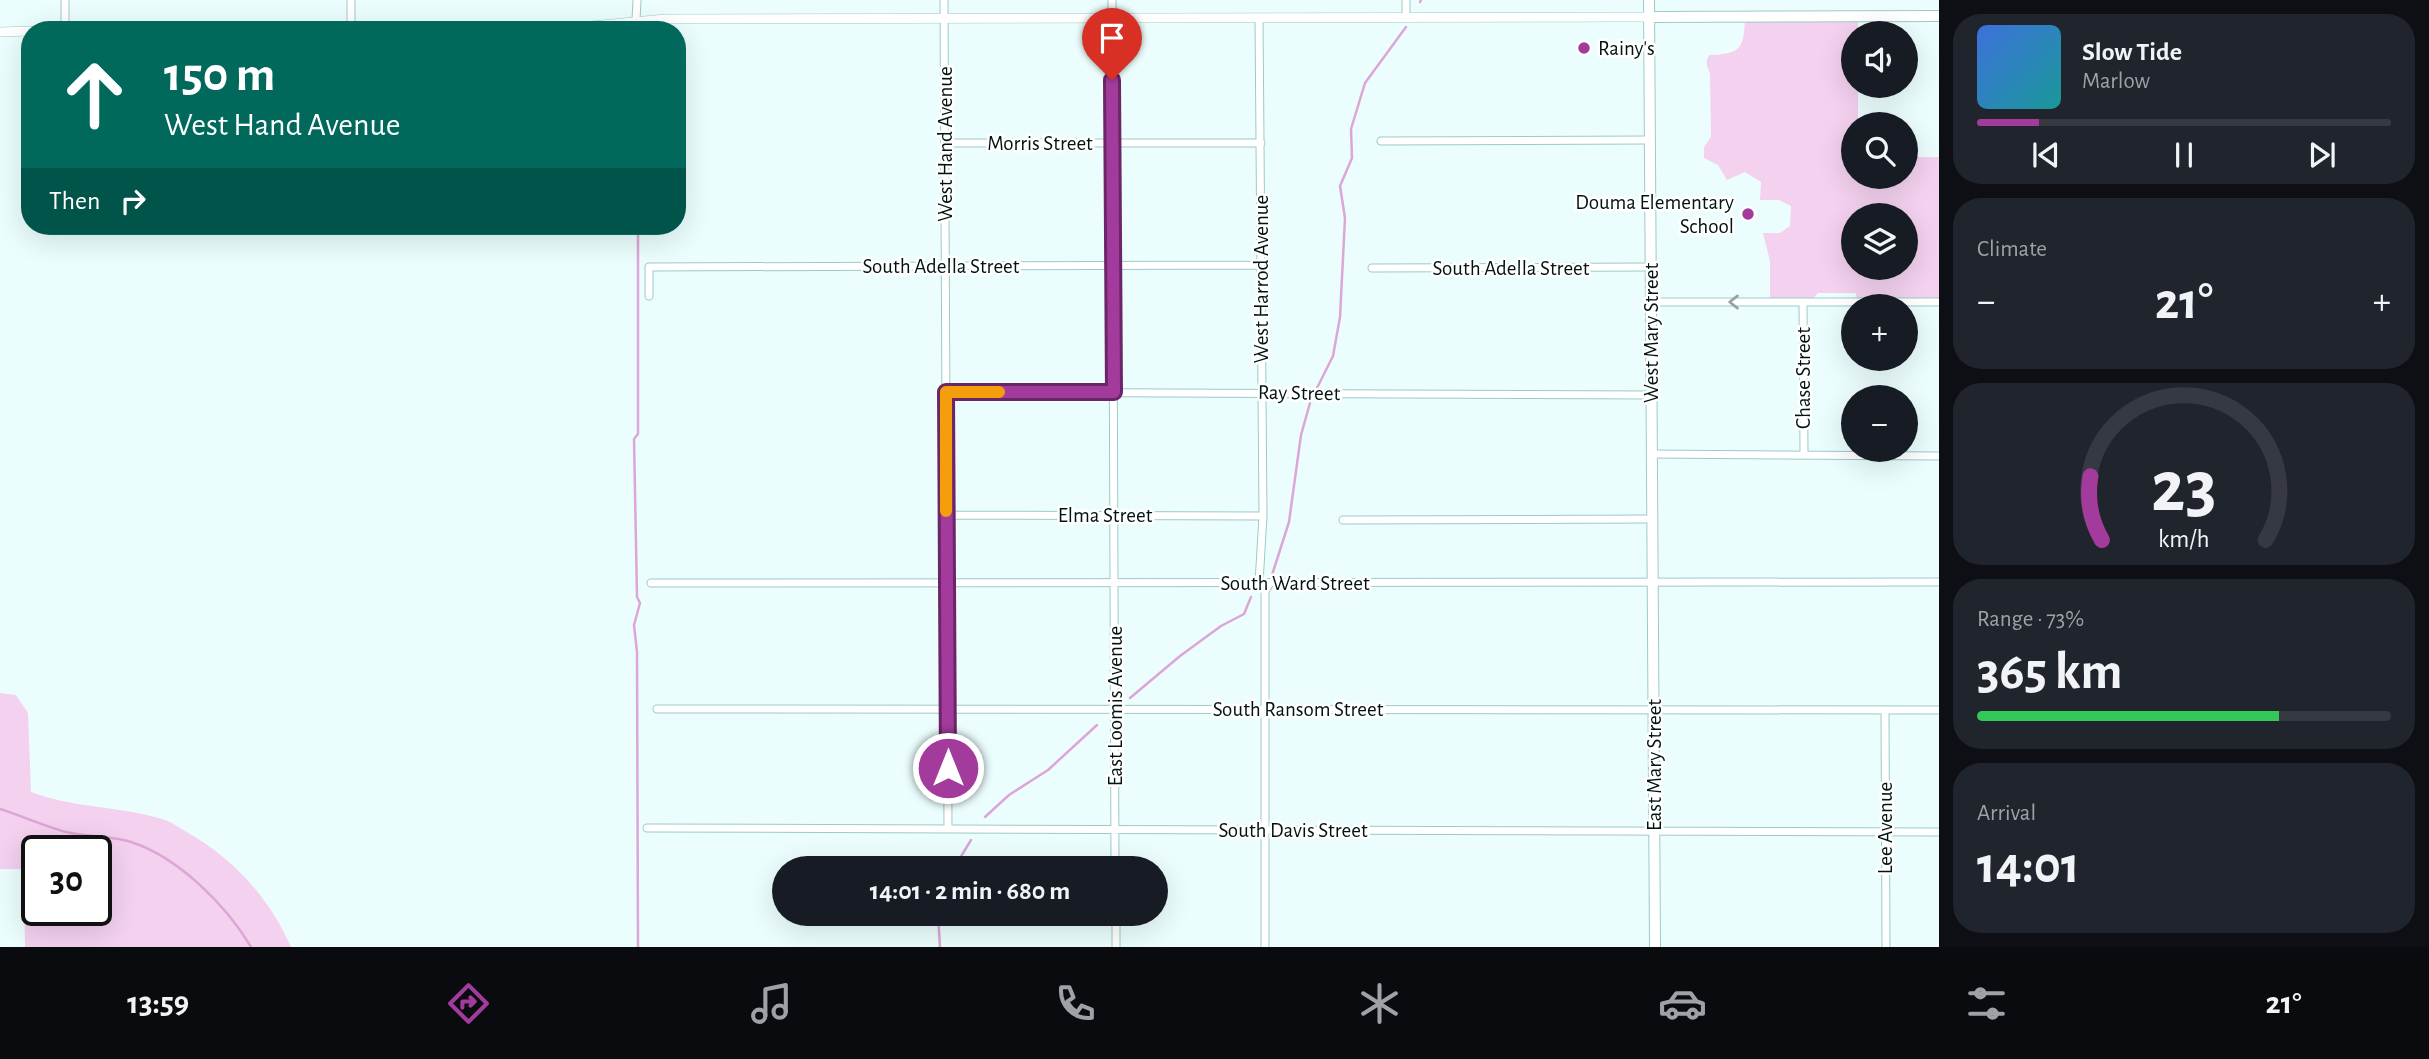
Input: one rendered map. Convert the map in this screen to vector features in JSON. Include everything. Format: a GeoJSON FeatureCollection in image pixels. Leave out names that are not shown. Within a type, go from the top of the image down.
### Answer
{"type":"FeatureCollection","features":[{"type":"Feature","properties":{"kind":"main road","name":"West Mary Street"},"geometry":{"type":"LineString","coordinates":[[1649,0],[1651,519],[1654,582]]}},
{"type":"Feature","properties":{"kind":"main road"},"geometry":{"type":"LineString","coordinates":[[1649,17],[1939,16]]}},
{"type":"Feature","properties":{"kind":"main road","name":"East Mary Street"},"geometry":{"type":"LineString","coordinates":[[1654,582],[1655,947]]}},
{"type":"Feature","properties":{"kind":"street"},"geometry":{"type":"LineString","coordinates":[[65,0],[65,21]]}},
{"type":"Feature","properties":{"kind":"street"},"geometry":{"type":"LineString","coordinates":[[351,0],[351,21]]}},
{"type":"Feature","properties":{"kind":"street"},"geometry":{"type":"LineString","coordinates":[[636,20],[637,0]]}},
{"type":"Feature","properties":{"kind":"street","name":"West Hand Avenue"},"geometry":{"type":"LineString","coordinates":[[944,0],[948,829]]}},
{"type":"Feature","properties":{"kind":"street","name":"East Loomis Avenue"},"geometry":{"type":"LineString","coordinates":[[1112,0],[1115,856]]}},
{"type":"Feature","properties":{"kind":"street"},"geometry":{"type":"LineString","coordinates":[[1406,0],[1406,16]]}},
{"type":"Feature","properties":{"kind":"street"},"geometry":{"type":"LineString","coordinates":[[628,21],[1649,17]]}},
{"type":"Feature","properties":{"kind":"street","name":"West Harrod Avenue"},"geometry":{"type":"LineString","coordinates":[[1259,18],[1263,516],[1259,583]]}},
{"type":"Feature","properties":{"kind":"street"},"geometry":{"type":"LineString","coordinates":[[0,32],[21,32]]}},
{"type":"Feature","properties":{"kind":"street"},"geometry":{"type":"LineString","coordinates":[[1381,141],[1650,140]]}},
{"type":"Feature","properties":{"kind":"street","name":"Morris Street"},"geometry":{"type":"LineString","coordinates":[[945,143],[1261,143]]}},
{"type":"Feature","properties":{"kind":"street","name":"South Adella Street"},"geometry":{"type":"LineString","coordinates":[[649,296],[649,267],[1262,265]]}},
{"type":"Feature","properties":{"kind":"street","name":"South Adella Street"},"geometry":{"type":"LineString","coordinates":[[1372,268],[1651,267]]}},
{"type":"Feature","properties":{"kind":"street"},"geometry":{"type":"LineString","coordinates":[[1651,302],[1939,302]]}},
{"type":"Feature","properties":{"kind":"street","name":"Chase Street"},"geometry":{"type":"LineString","coordinates":[[1803,302],[1804,455]]}},
{"type":"Feature","properties":{"kind":"street","name":"Ray Street"},"geometry":{"type":"LineString","coordinates":[[946,392],[1651,394]]}},
{"type":"Feature","properties":{"kind":"street"},"geometry":{"type":"LineString","coordinates":[[1651,454],[1939,456]]}},
{"type":"Feature","properties":{"kind":"street","name":"Elma Street"},"geometry":{"type":"LineString","coordinates":[[946,515],[1263,516]]}},
{"type":"Feature","properties":{"kind":"street"},"geometry":{"type":"LineString","coordinates":[[1343,520],[1651,519]]}},
{"type":"Feature","properties":{"kind":"street","name":"South Ward Street"},"geometry":{"type":"LineString","coordinates":[[651,583],[1939,582]]}},
{"type":"Feature","properties":{"kind":"street"},"geometry":{"type":"LineString","coordinates":[[1265,947],[1265,591],[1270,583]]}},
{"type":"Feature","properties":{"kind":"street","name":"South Ransom Street"},"geometry":{"type":"LineString","coordinates":[[657,709],[1939,710]]}},
{"type":"Feature","properties":{"kind":"street","name":"Lee Avenue"},"geometry":{"type":"LineString","coordinates":[[1885,710],[1886,947]]}},
{"type":"Feature","properties":{"kind":"street","name":"South Davis Street"},"geometry":{"type":"LineString","coordinates":[[647,828],[1939,832]]}},
{"type":"Feature","properties":{"kind":"street"},"geometry":{"type":"LineString","coordinates":[[1116,926],[1116,947]]}},
{"type":"Feature","properties":{"kind":"shaded area"},"geometry":{"type":"Polygon","coordinates":[[[1858,16],[1858,21],[1841,21],[1841,98],[1858,98],[1858,112],[1841,112],[1841,189],[1918,189],[1918,157],[1939,157],[1939,302],[1918,302],[1918,294],[1818,293],[1810,302],[1770,302],[1770,261],[1763,233],[1780,233],[1790,226],[1791,206],[1779,200],[1760,200],[1761,182],[1745,172],[1727,180],[1718,165],[1704,158],[1704,147],[1711,137],[1710,74],[1707,60],[1709,55],[1728,53],[1739,48],[1745,17],[1858,16]]]}},
{"type":"Feature","properties":{"kind":"shaded area"},"geometry":{"type":"Polygon","coordinates":[[[0,693],[16,695],[28,713],[31,792],[63,801],[146,815],[174,824],[219,853],[248,880],[272,912],[291,947],[25,947],[25,926],[112,926],[112,835],[21,835],[21,869],[0,869],[0,693]]]}},
{"type":"Feature","properties":{"kind":"waterway"},"geometry":{"type":"LineString","coordinates":[[1317,388],[1333,356],[1340,317],[1345,218],[1340,186],[1352,158],[1351,129],[1365,83],[1406,27]]}},
{"type":"Feature","properties":{"kind":"waterway"},"geometry":{"type":"LineString","coordinates":[[638,235],[638,434],[634,439],[637,597],[640,603],[634,625],[637,652],[638,947]]}},
{"type":"Feature","properties":{"kind":"waterway"},"geometry":{"type":"LineString","coordinates":[[1272,575],[1289,522],[1301,435],[1310,403]]}},
{"type":"Feature","properties":{"kind":"waterway"},"geometry":{"type":"LineString","coordinates":[[1130,698],[1180,656],[1221,626],[1244,614],[1251,597]]}},
{"type":"Feature","properties":{"kind":"waterway"},"geometry":{"type":"LineString","coordinates":[[985,817],[1009,795],[1048,770],[1097,725]]}},
{"type":"Feature","properties":{"kind":"waterway"},"geometry":{"type":"LineString","coordinates":[[0,809],[66,832],[124,840],[149,849],[199,884],[228,915],[251,947]]}},
{"type":"Feature","properties":{"kind":"waterway"},"geometry":{"type":"LineString","coordinates":[[961,856],[971,840]]}},
{"type":"Feature","properties":{"kind":"waterway"},"geometry":{"type":"LineString","coordinates":[[939,926],[940,947]]}},
{"type":"Feature","properties":{"kind":"slow traffic"},"geometry":{"type":"LineString","coordinates":[[946,511],[946,392],[999,392]]}},
{"type":"Feature","properties":{"kind":"place","name":"Rainy's"},"geometry":{"type":"Point","coordinates":[1584,48]}},
{"type":"Feature","properties":{"kind":"place","name":"Douma Elementary School"},"geometry":{"type":"Point","coordinates":[1748,214]}},
{"type":"Feature","properties":{"kind":"route"},"geometry":{"type":"LineString","coordinates":[[948,768],[946,392],[1114,392],[1112,80]]}}]}
